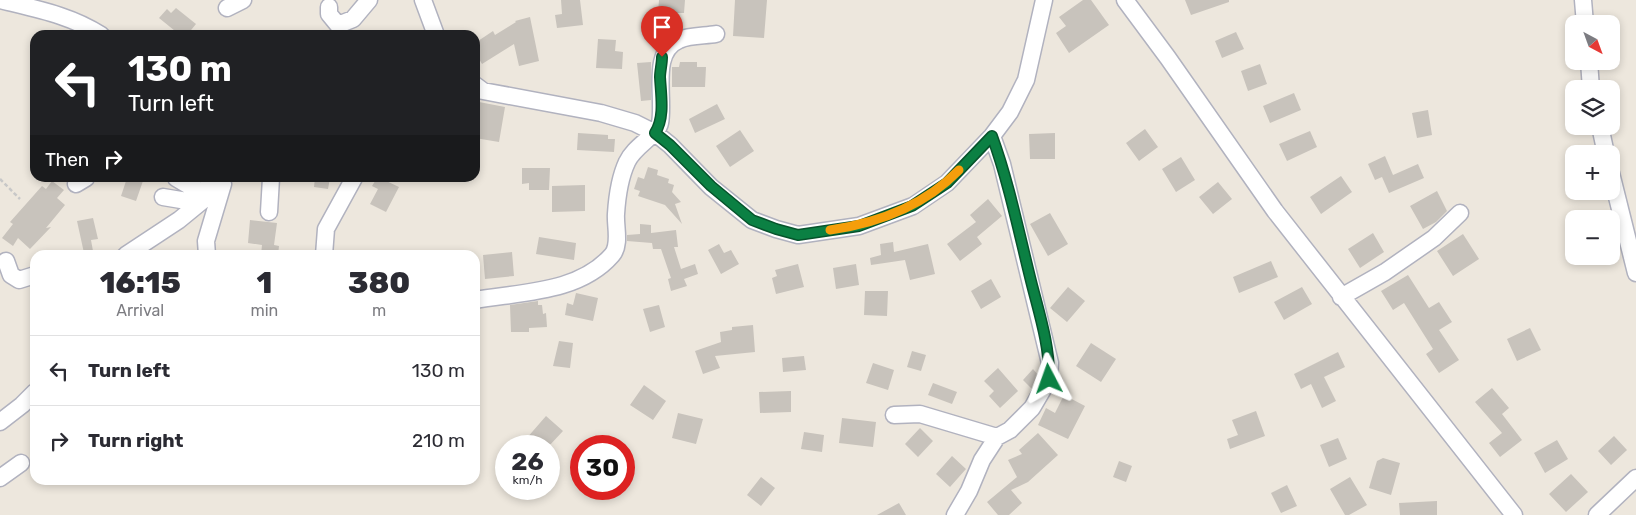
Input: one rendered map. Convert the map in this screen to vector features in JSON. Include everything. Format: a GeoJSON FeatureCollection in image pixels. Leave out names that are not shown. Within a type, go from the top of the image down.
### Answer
{"type":"FeatureCollection","features":[{"type":"Feature","properties":{"kind":"street"},"geometry":{"type":"LineString","coordinates":[[0,0],[49,12],[83,23],[94,30]]}},
{"type":"Feature","properties":{"kind":"street"},"geometry":{"type":"LineString","coordinates":[[227,8],[243,0]]}},
{"type":"Feature","properties":{"kind":"street"},"geometry":{"type":"LineString","coordinates":[[329,7],[329,14],[338,25],[353,20],[369,0]]}},
{"type":"Feature","properties":{"kind":"street"},"geometry":{"type":"LineString","coordinates":[[423,0],[434,30]]}},
{"type":"Feature","properties":{"kind":"street"},"geometry":{"type":"LineString","coordinates":[[480,89],[601,114],[635,123],[655,133],[670,145],[711,186],[752,220],[776,229],[798,235],[859,226],[912,206],[947,183],[992,136],[1010,112],[1026,80],[1044,0]]}},
{"type":"Feature","properties":{"kind":"street"},"geometry":{"type":"LineString","coordinates":[[1124,0],[1168,58],[1275,211],[1514,515]]}},
{"type":"Feature","properties":{"kind":"street"},"geometry":{"type":"LineString","coordinates":[[1583,0],[1585,15]]}},
{"type":"Feature","properties":{"kind":"street"},"geometry":{"type":"LineString","coordinates":[[480,299],[546,290],[571,282],[596,269],[614,253],[616,244],[616,214],[621,181],[627,162],[635,149],[655,133],[660,126],[662,57],[670,45],[680,39],[716,34]]}},
{"type":"Feature","properties":{"kind":"street"},"geometry":{"type":"LineString","coordinates":[[955,515],[969,491],[982,460],[997,437],[1010,430],[1032,408],[1049,379],[1050,363],[1002,164],[992,136]]}},
{"type":"Feature","properties":{"kind":"street"},"geometry":{"type":"LineString","coordinates":[[183,182],[198,191],[222,182]]}},
{"type":"Feature","properties":{"kind":"street"},"geometry":{"type":"LineString","coordinates":[[164,197],[188,201],[208,196],[224,182]]}},
{"type":"Feature","properties":{"kind":"street"},"geometry":{"type":"LineString","coordinates":[[132,250],[179,220],[224,182]]}},
{"type":"Feature","properties":{"kind":"street"},"geometry":{"type":"LineString","coordinates":[[207,250],[206,241],[225,182]]}},
{"type":"Feature","properties":{"kind":"street"},"geometry":{"type":"LineString","coordinates":[[269,212],[271,182]]}},
{"type":"Feature","properties":{"kind":"street"},"geometry":{"type":"LineString","coordinates":[[324,250],[326,229],[352,182]]}},
{"type":"Feature","properties":{"kind":"street"},"geometry":{"type":"LineString","coordinates":[[1618,200],[1636,274]]}},
{"type":"Feature","properties":{"kind":"street"},"geometry":{"type":"LineString","coordinates":[[1341,297],[1385,272],[1434,238],[1460,213]]}},
{"type":"Feature","properties":{"kind":"street"},"geometry":{"type":"LineString","coordinates":[[6,261],[11,275],[19,280],[30,277]]}},
{"type":"Feature","properties":{"kind":"street"},"geometry":{"type":"LineString","coordinates":[[0,422],[30,397]]}},
{"type":"Feature","properties":{"kind":"street"},"geometry":{"type":"LineString","coordinates":[[894,415],[920,414],[997,437]]}},
{"type":"Feature","properties":{"kind":"street"},"geometry":{"type":"LineString","coordinates":[[0,478],[22,463]]}},
{"type":"Feature","properties":{"kind":"street"},"geometry":{"type":"LineString","coordinates":[[1598,515],[1636,478]]}},
{"type":"Feature","properties":{"kind":"path"},"geometry":{"type":"LineString","coordinates":[[0,179],[20,198]]}},
{"type":"Feature","properties":{"kind":"building"},"geometry":{"type":"Polygon","coordinates":[[[561,0],[580,0],[583,25],[557,28],[555,15],[562,14],[561,0]]]}},
{"type":"Feature","properties":{"kind":"building"},"geometry":{"type":"Polygon","coordinates":[[[659,0],[685,0],[684,13],[658,13],[659,0]]]}},
{"type":"Feature","properties":{"kind":"building"},"geometry":{"type":"Polygon","coordinates":[[[735,0],[767,0],[764,38],[733,36],[735,0]]]}},
{"type":"Feature","properties":{"kind":"building"},"geometry":{"type":"Polygon","coordinates":[[[1083,0],[1091,0],[1109,25],[1069,53],[1056,33],[1066,26],[1059,17],[1083,0]]]}},
{"type":"Feature","properties":{"kind":"building"},"geometry":{"type":"Polygon","coordinates":[[[1185,0],[1229,0],[1229,2],[1191,15],[1185,0]]]}},
{"type":"Feature","properties":{"kind":"building"},"geometry":{"type":"Polygon","coordinates":[[[176,8],[196,24],[191,30],[174,30],[159,18],[167,9],[171,13],[176,8]]]}},
{"type":"Feature","properties":{"kind":"building"},"geometry":{"type":"Polygon","coordinates":[[[530,17],[539,61],[519,66],[514,44],[482,64],[480,61],[480,40],[493,31],[495,35],[515,21],[530,17]]]}},
{"type":"Feature","properties":{"kind":"building"},"geometry":{"type":"Polygon","coordinates":[[[1236,32],[1244,49],[1222,58],[1215,41],[1236,32]]]}},
{"type":"Feature","properties":{"kind":"building"},"geometry":{"type":"Polygon","coordinates":[[[598,39],[616,40],[615,51],[623,52],[622,69],[596,68],[598,39]]]}},
{"type":"Feature","properties":{"kind":"building"},"geometry":{"type":"Polygon","coordinates":[[[651,62],[651,100],[641,101],[637,63],[651,62]]]}},
{"type":"Feature","properties":{"kind":"building"},"geometry":{"type":"Polygon","coordinates":[[[680,62],[697,62],[697,67],[706,67],[705,87],[672,87],[672,67],[679,67],[680,62]]]}},
{"type":"Feature","properties":{"kind":"building"},"geometry":{"type":"Polygon","coordinates":[[[1260,64],[1267,84],[1248,91],[1241,71],[1260,64]]]}},
{"type":"Feature","properties":{"kind":"building"},"geometry":{"type":"Polygon","coordinates":[[[1294,93],[1301,110],[1270,123],[1263,106],[1294,93]]]}},
{"type":"Feature","properties":{"kind":"building"},"geometry":{"type":"Polygon","coordinates":[[[480,102],[505,107],[499,142],[480,139],[480,102]]]}},
{"type":"Feature","properties":{"kind":"building"},"geometry":{"type":"Polygon","coordinates":[[[717,104],[725,119],[695,133],[689,119],[717,104]]]}},
{"type":"Feature","properties":{"kind":"building"},"geometry":{"type":"Polygon","coordinates":[[[1428,110],[1432,135],[1417,138],[1412,113],[1428,110]]]}},
{"type":"Feature","properties":{"kind":"building"},"geometry":{"type":"Polygon","coordinates":[[[1145,129],[1158,147],[1139,161],[1126,143],[1145,129]]]}},
{"type":"Feature","properties":{"kind":"building"},"geometry":{"type":"Polygon","coordinates":[[[740,130],[754,151],[730,167],[716,146],[740,130]]]}},
{"type":"Feature","properties":{"kind":"building"},"geometry":{"type":"Polygon","coordinates":[[[1310,131],[1317,147],[1287,161],[1279,144],[1310,131]]]}},
{"type":"Feature","properties":{"kind":"building"},"geometry":{"type":"Polygon","coordinates":[[[578,133],[608,135],[608,139],[615,139],[614,152],[577,150],[578,133]]]}},
{"type":"Feature","properties":{"kind":"building"},"geometry":{"type":"Polygon","coordinates":[[[1055,133],[1055,159],[1030,159],[1029,134],[1055,133]]]}},
{"type":"Feature","properties":{"kind":"building"},"geometry":{"type":"Polygon","coordinates":[[[1385,156],[1393,175],[1418,164],[1424,178],[1389,193],[1382,177],[1375,180],[1368,164],[1385,156]]]}},
{"type":"Feature","properties":{"kind":"building"},"geometry":{"type":"Polygon","coordinates":[[[1181,157],[1195,180],[1176,192],[1162,169],[1181,157]]]}},
{"type":"Feature","properties":{"kind":"building"},"geometry":{"type":"Polygon","coordinates":[[[648,167],[658,170],[657,175],[669,179],[668,183],[674,185],[672,192],[681,202],[675,204],[682,224],[665,205],[638,196],[640,191],[634,189],[638,177],[644,179],[648,167]]]}},
{"type":"Feature","properties":{"kind":"building"},"geometry":{"type":"Polygon","coordinates":[[[522,168],[550,168],[549,190],[529,190],[529,183],[522,184],[522,168]]]}},
{"type":"Feature","properties":{"kind":"building"},"geometry":{"type":"Polygon","coordinates":[[[1341,176],[1352,192],[1321,214],[1310,197],[1341,176]]]}},
{"type":"Feature","properties":{"kind":"building"},"geometry":{"type":"Polygon","coordinates":[[[53,182],[64,190],[57,198],[65,205],[46,228],[51,227],[30,249],[18,238],[13,246],[2,238],[13,224],[10,222],[42,186],[46,189],[53,182]]]}},
{"type":"Feature","properties":{"kind":"building"},"geometry":{"type":"Polygon","coordinates":[[[126,182],[143,182],[136,201],[121,196],[126,182]]]}},
{"type":"Feature","properties":{"kind":"building"},"geometry":{"type":"Polygon","coordinates":[[[315,182],[329,182],[328,189],[314,187],[315,182]]]}},
{"type":"Feature","properties":{"kind":"building"},"geometry":{"type":"Polygon","coordinates":[[[374,182],[388,182],[399,187],[386,212],[370,204],[378,189],[372,186],[374,182]]]}},
{"type":"Feature","properties":{"kind":"building"},"geometry":{"type":"Polygon","coordinates":[[[1218,182],[1232,199],[1213,214],[1199,197],[1218,182]]]}},
{"type":"Feature","properties":{"kind":"building"},"geometry":{"type":"Polygon","coordinates":[[[585,185],[585,211],[552,212],[552,186],[585,185]]]}},
{"type":"Feature","properties":{"kind":"building"},"geometry":{"type":"Polygon","coordinates":[[[1437,191],[1447,211],[1436,222],[1423,229],[1410,206],[1437,191]]]}},
{"type":"Feature","properties":{"kind":"building"},"geometry":{"type":"Polygon","coordinates":[[[988,199],[1002,216],[977,237],[982,244],[960,261],[947,244],[976,222],[970,215],[988,199]]]}},
{"type":"Feature","properties":{"kind":"building"},"geometry":{"type":"Polygon","coordinates":[[[1050,213],[1068,244],[1048,256],[1030,224],[1050,213]]]}},
{"type":"Feature","properties":{"kind":"building"},"geometry":{"type":"Polygon","coordinates":[[[93,218],[98,239],[91,240],[93,250],[83,250],[77,221],[93,218]]]}},
{"type":"Feature","properties":{"kind":"building"},"geometry":{"type":"Polygon","coordinates":[[[250,220],[277,223],[274,245],[279,246],[279,250],[262,250],[262,245],[248,243],[250,220]]]}},
{"type":"Feature","properties":{"kind":"building"},"geometry":{"type":"Polygon","coordinates":[[[640,224],[651,225],[651,233],[676,230],[678,247],[674,247],[681,269],[695,264],[698,274],[684,279],[687,286],[671,291],[668,279],[671,278],[661,249],[653,249],[652,243],[627,241],[627,235],[640,234],[640,224]]]}},
{"type":"Feature","properties":{"kind":"building"},"geometry":{"type":"Polygon","coordinates":[[[1373,233],[1384,252],[1360,268],[1348,249],[1373,233]]]}},
{"type":"Feature","properties":{"kind":"building"},"geometry":{"type":"Polygon","coordinates":[[[1463,234],[1479,259],[1453,276],[1437,251],[1463,234]]]}},
{"type":"Feature","properties":{"kind":"building"},"geometry":{"type":"Polygon","coordinates":[[[539,237],[576,243],[574,260],[536,254],[539,237]]]}},
{"type":"Feature","properties":{"kind":"building"},"geometry":{"type":"Polygon","coordinates":[[[893,242],[894,252],[928,244],[935,274],[910,280],[905,260],[871,265],[870,258],[881,255],[880,244],[893,242]]]}},
{"type":"Feature","properties":{"kind":"building"},"geometry":{"type":"Polygon","coordinates":[[[719,244],[724,253],[731,250],[739,264],[721,274],[708,250],[719,244]]]}},
{"type":"Feature","properties":{"kind":"building"},"geometry":{"type":"Polygon","coordinates":[[[512,252],[514,276],[485,279],[483,255],[512,252]]]}},
{"type":"Feature","properties":{"kind":"building"},"geometry":{"type":"Polygon","coordinates":[[[1271,261],[1278,277],[1239,293],[1233,277],[1271,261]]]}},
{"type":"Feature","properties":{"kind":"building"},"geometry":{"type":"Polygon","coordinates":[[[798,264],[804,287],[776,294],[772,278],[777,276],[775,270],[798,264]]]}},
{"type":"Feature","properties":{"kind":"building"},"geometry":{"type":"Polygon","coordinates":[[[856,264],[859,285],[836,289],[833,268],[856,264]]]}},
{"type":"Feature","properties":{"kind":"building"},"geometry":{"type":"Polygon","coordinates":[[[1408,275],[1429,308],[1439,302],[1452,322],[1439,330],[1459,360],[1439,373],[1426,354],[1433,349],[1404,303],[1393,310],[1381,291],[1408,275]]]}},
{"type":"Feature","properties":{"kind":"building"},"geometry":{"type":"Polygon","coordinates":[[[991,279],[1001,297],[981,309],[971,291],[991,279]]]}},
{"type":"Feature","properties":{"kind":"building"},"geometry":{"type":"Polygon","coordinates":[[[1068,287],[1085,301],[1067,322],[1050,308],[1068,287]]]}},
{"type":"Feature","properties":{"kind":"building"},"geometry":{"type":"Polygon","coordinates":[[[1302,287],[1312,304],[1284,320],[1274,302],[1302,287]]]}},
{"type":"Feature","properties":{"kind":"building"},"geometry":{"type":"Polygon","coordinates":[[[865,291],[888,291],[887,316],[864,315],[865,291]]]}},
{"type":"Feature","properties":{"kind":"building"},"geometry":{"type":"Polygon","coordinates":[[[576,293],[598,298],[593,321],[565,315],[567,303],[573,305],[576,293]]]}},
{"type":"Feature","properties":{"kind":"building"},"geometry":{"type":"Polygon","coordinates":[[[538,301],[538,305],[542,305],[543,314],[546,313],[547,327],[529,328],[529,332],[511,332],[510,305],[538,301]]]}},
{"type":"Feature","properties":{"kind":"building"},"geometry":{"type":"Polygon","coordinates":[[[659,305],[665,327],[650,332],[643,309],[659,305]]]}},
{"type":"Feature","properties":{"kind":"building"},"geometry":{"type":"Polygon","coordinates":[[[753,325],[755,352],[715,356],[720,368],[703,374],[695,351],[721,342],[720,332],[732,330],[732,327],[753,325]]]}},
{"type":"Feature","properties":{"kind":"building"},"geometry":{"type":"Polygon","coordinates":[[[1530,328],[1541,350],[1517,361],[1507,339],[1530,328]]]}},
{"type":"Feature","properties":{"kind":"building"},"geometry":{"type":"Polygon","coordinates":[[[559,341],[573,343],[570,368],[553,366],[559,341]]]}},
{"type":"Feature","properties":{"kind":"building"},"geometry":{"type":"Polygon","coordinates":[[[1091,343],[1116,359],[1101,382],[1076,366],[1091,343]]]}},
{"type":"Feature","properties":{"kind":"building"},"geometry":{"type":"Polygon","coordinates":[[[912,351],[926,355],[921,371],[907,367],[912,351]]]}},
{"type":"Feature","properties":{"kind":"building"},"geometry":{"type":"Polygon","coordinates":[[[1338,352],[1345,367],[1324,377],[1336,401],[1322,408],[1311,384],[1301,389],[1294,374],[1338,352]]]}},
{"type":"Feature","properties":{"kind":"building"},"geometry":{"type":"Polygon","coordinates":[[[804,356],[806,370],[783,372],[782,358],[804,356]]]}},
{"type":"Feature","properties":{"kind":"building"},"geometry":{"type":"Polygon","coordinates":[[[873,363],[894,370],[888,390],[866,383],[873,363]]]}},
{"type":"Feature","properties":{"kind":"building"},"geometry":{"type":"Polygon","coordinates":[[[998,368],[1018,391],[1000,408],[989,396],[994,391],[984,381],[998,368]]]}},
{"type":"Feature","properties":{"kind":"building"},"geometry":{"type":"Polygon","coordinates":[[[1033,369],[1039,376],[1032,389],[1023,380],[1033,369]]]}},
{"type":"Feature","properties":{"kind":"building"},"geometry":{"type":"Polygon","coordinates":[[[933,383],[957,392],[952,404],[928,395],[933,383]]]}},
{"type":"Feature","properties":{"kind":"building"},"geometry":{"type":"Polygon","coordinates":[[[644,385],[666,401],[653,420],[630,405],[644,385]]]}},
{"type":"Feature","properties":{"kind":"building"},"geometry":{"type":"Polygon","coordinates":[[[1492,388],[1509,408],[1502,414],[1522,440],[1500,457],[1489,443],[1502,433],[1475,402],[1492,388]]]}},
{"type":"Feature","properties":{"kind":"building"},"geometry":{"type":"Polygon","coordinates":[[[791,391],[791,412],[760,413],[759,392],[791,391]]]}},
{"type":"Feature","properties":{"kind":"building"},"geometry":{"type":"Polygon","coordinates":[[[1064,395],[1085,406],[1068,439],[1038,425],[1046,408],[1055,413],[1064,395]]]}},
{"type":"Feature","properties":{"kind":"building"},"geometry":{"type":"Polygon","coordinates":[[[1256,411],[1265,436],[1230,449],[1227,439],[1238,435],[1232,420],[1256,411]]]}},
{"type":"Feature","properties":{"kind":"building"},"geometry":{"type":"Polygon","coordinates":[[[678,413],[703,419],[696,444],[672,438],[678,413]]]}},
{"type":"Feature","properties":{"kind":"building"},"geometry":{"type":"Polygon","coordinates":[[[546,416],[563,431],[559,435],[529,435],[546,416]]]}},
{"type":"Feature","properties":{"kind":"building"},"geometry":{"type":"Polygon","coordinates":[[[842,418],[876,422],[873,447],[839,443],[842,418]]]}},
{"type":"Feature","properties":{"kind":"building"},"geometry":{"type":"Polygon","coordinates":[[[920,428],[933,441],[918,457],[905,444],[920,428]]]}},
{"type":"Feature","properties":{"kind":"building"},"geometry":{"type":"Polygon","coordinates":[[[804,432],[824,435],[822,452],[801,449],[804,432]]]}},
{"type":"Feature","properties":{"kind":"building"},"geometry":{"type":"Polygon","coordinates":[[[1038,433],[1058,455],[1028,482],[1011,490],[1022,503],[1009,515],[998,515],[987,502],[1017,477],[1008,460],[1022,454],[1019,450],[1038,433]]]}},
{"type":"Feature","properties":{"kind":"building"},"geometry":{"type":"Polygon","coordinates":[[[1614,436],[1627,450],[1611,465],[1598,451],[1614,436]]]}},
{"type":"Feature","properties":{"kind":"building"},"geometry":{"type":"Polygon","coordinates":[[[1338,438],[1347,459],[1329,467],[1320,445],[1338,438]]]}},
{"type":"Feature","properties":{"kind":"building"},"geometry":{"type":"Polygon","coordinates":[[[1557,440],[1568,459],[1545,473],[1534,453],[1557,440]]]}},
{"type":"Feature","properties":{"kind":"building"},"geometry":{"type":"Polygon","coordinates":[[[952,456],[966,469],[950,487],[936,474],[952,456]]]}},
{"type":"Feature","properties":{"kind":"building"},"geometry":{"type":"Polygon","coordinates":[[[1383,458],[1400,463],[1391,495],[1369,488],[1377,461],[1383,458]]]}},
{"type":"Feature","properties":{"kind":"building"},"geometry":{"type":"Polygon","coordinates":[[[1119,461],[1132,466],[1126,482],[1113,477],[1119,461]]]}},
{"type":"Feature","properties":{"kind":"building"},"geometry":{"type":"Polygon","coordinates":[[[1571,474],[1588,492],[1566,512],[1549,494],[1571,474]]]}},
{"type":"Feature","properties":{"kind":"building"},"geometry":{"type":"Polygon","coordinates":[[[761,477],[775,488],[761,506],[747,495],[761,477]]]}},
{"type":"Feature","properties":{"kind":"building"},"geometry":{"type":"Polygon","coordinates":[[[1350,477],[1367,505],[1349,515],[1345,515],[1330,489],[1350,477]]]}},
{"type":"Feature","properties":{"kind":"building"},"geometry":{"type":"Polygon","coordinates":[[[1287,485],[1297,506],[1281,513],[1271,493],[1287,485]]]}},
{"type":"Feature","properties":{"kind":"building"},"geometry":{"type":"Polygon","coordinates":[[[1437,501],[1437,515],[1400,515],[1399,503],[1437,501]]]}},
{"type":"Feature","properties":{"kind":"building"},"geometry":{"type":"Polygon","coordinates":[[[899,503],[906,515],[877,515],[899,503]]]}},
{"type":"Feature","properties":{"kind":"slow traffic"},"geometry":{"type":"LineString","coordinates":[[830,230],[859,226],[912,206],[947,183],[959,170]]}},
{"type":"Feature","properties":{"kind":"route"},"geometry":{"type":"LineString","coordinates":[[662,57],[660,75],[662,93],[661,116],[660,126],[655,133],[670,145],[711,186],[752,220],[798,235],[859,226],[912,206],[947,183],[992,136],[1002,164],[1037,306],[1050,363],[1049,379]]}}]}
